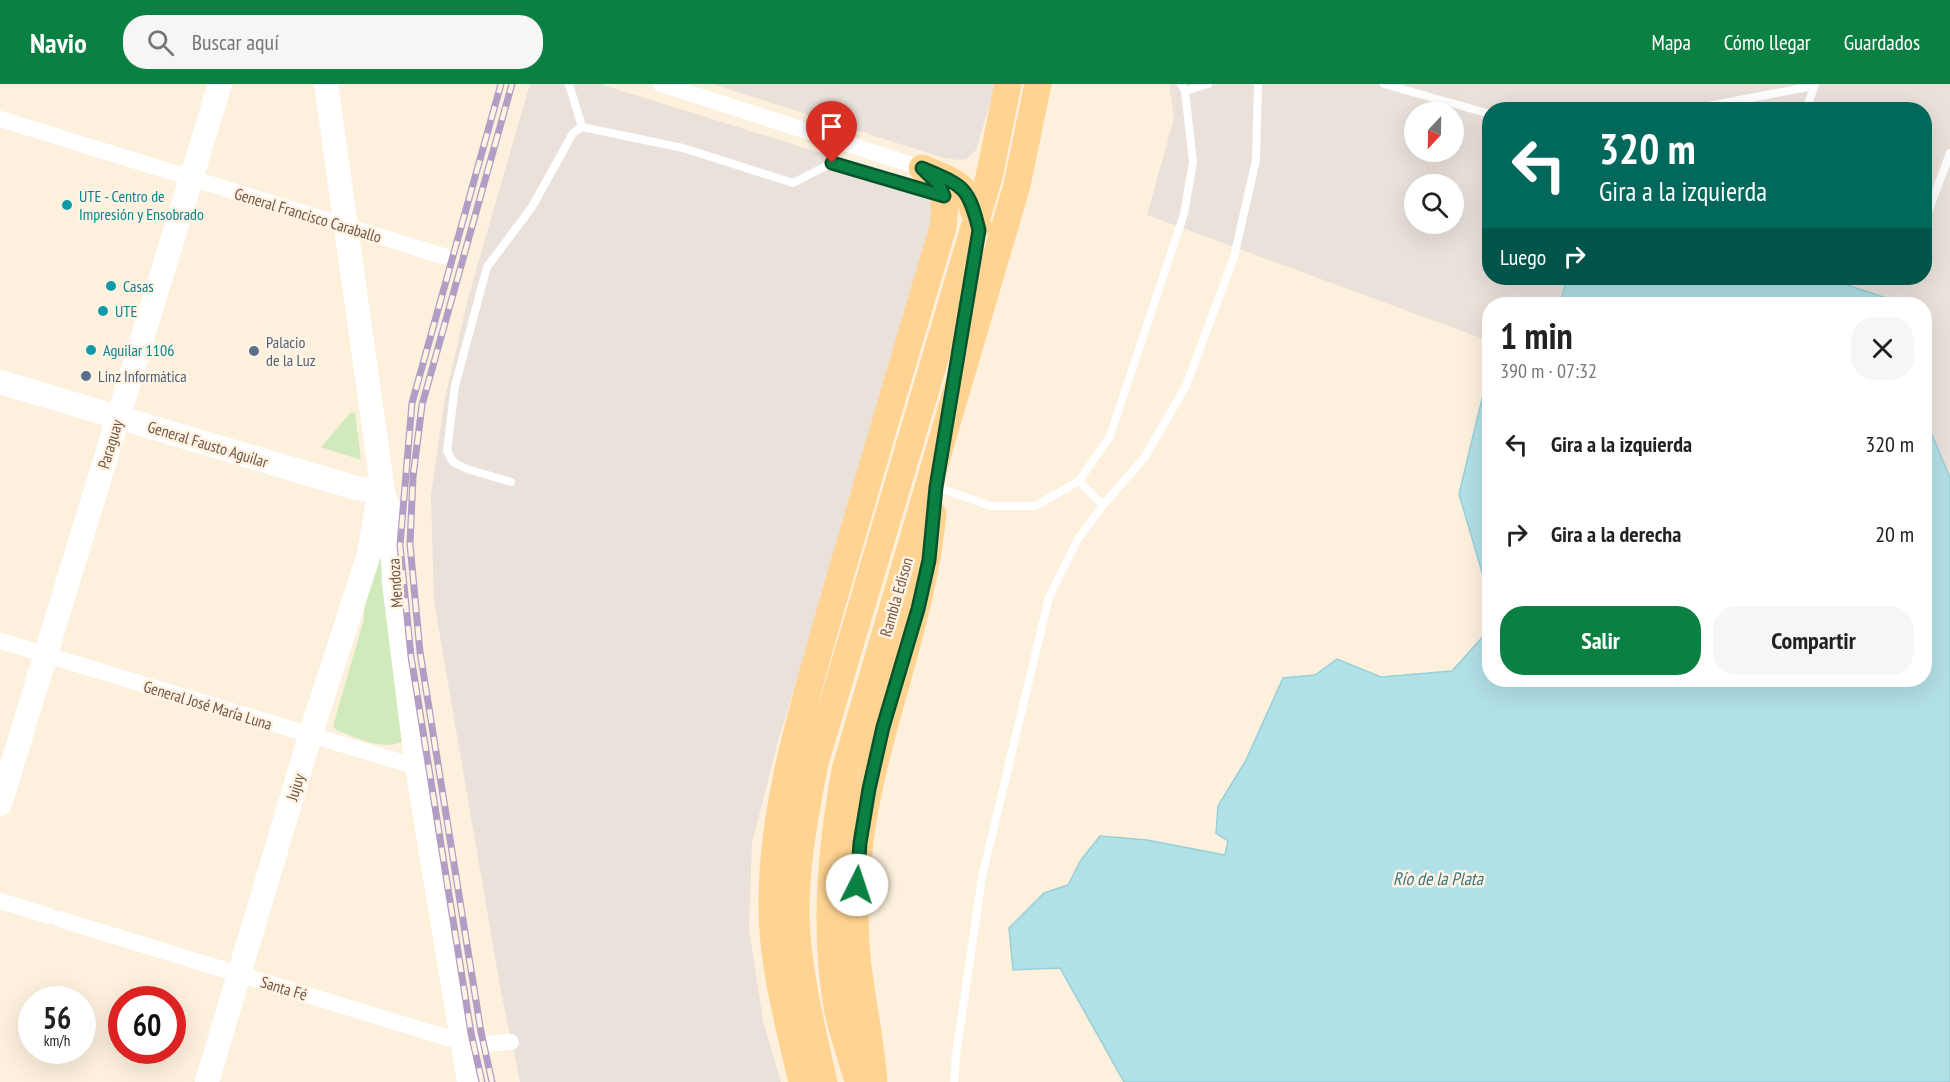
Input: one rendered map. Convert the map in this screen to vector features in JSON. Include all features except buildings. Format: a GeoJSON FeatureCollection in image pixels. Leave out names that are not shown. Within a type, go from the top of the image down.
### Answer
{"type":"FeatureCollection","features":[{"type":"Feature","properties":{"kind":"main road","name":"Rambla Edison"},"geometry":{"type":"LineString","coordinates":[[824,1082],[809,1017],[796,919],[797,885],[805,810],[815,763],[858,626],[989,177],[1008,84]]}},
{"type":"Feature","properties":{"kind":"main road","name":"Rambla Edison"},"geometry":{"type":"LineString","coordinates":[[858,1082],[839,1013],[832,963],[831,867],[844,770],[1017,185],[1038,84]]}},
{"type":"Feature","properties":{"kind":"main road"},"geometry":{"type":"LineString","coordinates":[[802,1082],[775,959],[772,912],[774,844],[785,774],[856,521],[943,227],[946,203],[944,196],[940,186],[922,168]]}},
{"type":"Feature","properties":{"kind":"main road"},"geometry":{"type":"LineString","coordinates":[[874,1082],[857,954],[856,906],[860,843],[883,727],[918,609],[929,560],[936,487],[979,230],[971,200],[960,184],[922,168]]}},
{"type":"Feature","properties":{"kind":"street","name":"Paraguay"},"geometry":{"type":"LineString","coordinates":[[0,804],[220,84]]}},
{"type":"Feature","properties":{"kind":"street","name":"Mendoza"},"geometry":{"type":"LineString","coordinates":[[326,84],[344,226],[383,492],[391,517],[395,594],[417,767],[469,1082]]}},
{"type":"Feature","properties":{"kind":"street"},"geometry":{"type":"LineString","coordinates":[[661,84],[922,168]]}},
{"type":"Feature","properties":{"kind":"street","name":"General Francisco Caraballo"},"geometry":{"type":"LineString","coordinates":[[0,119],[443,256]]}},
{"type":"Feature","properties":{"kind":"street","name":"General Fausto Aguilar"},"geometry":{"type":"LineString","coordinates":[[0,382],[356,489],[383,492]]}},
{"type":"Feature","properties":{"kind":"street","name":"Jujuy"},"geometry":{"type":"LineString","coordinates":[[207,1082],[310,736],[369,554],[377,506],[383,492]]}},
{"type":"Feature","properties":{"kind":"street","name":"General José María Luna"},"geometry":{"type":"LineString","coordinates":[[0,641],[417,767]]}},
{"type":"Feature","properties":{"kind":"street","name":"Santa Fé"},"geometry":{"type":"LineString","coordinates":[[0,901],[461,1042],[484,1044],[512,1042]]}},
{"type":"Feature","properties":{"kind":"lane"},"geometry":{"type":"LineString","coordinates":[[569,84],[582,127]]}},
{"type":"Feature","properties":{"kind":"lane"},"geometry":{"type":"LineString","coordinates":[[936,487],[991,506],[1035,506],[1079,481],[1110,436],[1184,214],[1193,162],[1183,87],[1208,84]]}},
{"type":"Feature","properties":{"kind":"lane"},"geometry":{"type":"LineString","coordinates":[[954,1082],[982,877],[1049,597],[1078,539],[1103,505],[1144,458],[1186,386],[1230,268],[1256,160],[1258,84]]}},
{"type":"Feature","properties":{"kind":"lane"},"geometry":{"type":"LineString","coordinates":[[1384,84],[1482,112]]}},
{"type":"Feature","properties":{"kind":"lane"},"geometry":{"type":"LineString","coordinates":[[1728,102],[1815,85]]}},
{"type":"Feature","properties":{"kind":"lane"},"geometry":{"type":"LineString","coordinates":[[1809,102],[1815,85]]}},
{"type":"Feature","properties":{"kind":"lane"},"geometry":{"type":"LineString","coordinates":[[512,482],[467,469],[453,462],[447,451],[454,386],[487,267],[532,207],[573,133],[582,127],[683,148],[793,183],[832,163],[944,196]]}},
{"type":"Feature","properties":{"kind":"lane"},"geometry":{"type":"LineString","coordinates":[[1932,201],[1950,153]]}},
{"type":"Feature","properties":{"kind":"lane"},"geometry":{"type":"LineString","coordinates":[[1079,481],[1103,505]]}},
{"type":"Feature","properties":{"kind":"shaded area"},"geometry":{"type":"Polygon","coordinates":[[[530,84],[600,84],[949,193],[778,741],[752,843],[749,928],[763,1021],[781,1082],[520,1082],[501,992],[434,601],[431,495],[444,403],[468,298],[530,84]]]}},
{"type":"Feature","properties":{"kind":"shaded area"},"geometry":{"type":"Polygon","coordinates":[[[712,84],[996,84],[976,150],[967,159],[959,160],[944,158],[712,84]]]}},
{"type":"Feature","properties":{"kind":"shaded area"},"geometry":{"type":"Polygon","coordinates":[[[1169,84],[1950,84],[1950,478],[1932,435],[1932,297],[1883,297],[1847,285],[1932,285],[1932,102],[1482,102],[1482,285],[1565,285],[1562,297],[1482,297],[1482,338],[1147,215],[1174,118],[1169,84]]]}},
{"type":"Feature","properties":{"kind":"green space"},"geometry":{"type":"Polygon","coordinates":[[[351,412],[355,413],[361,460],[321,447],[351,412]]]}},
{"type":"Feature","properties":{"kind":"green space"},"geometry":{"type":"Polygon","coordinates":[[[377,555],[382,560],[403,741],[386,745],[361,739],[336,730],[333,726],[364,619],[364,600],[377,555]]]}},
{"type":"Feature","properties":{"kind":"water"},"geometry":{"type":"Polygon","coordinates":[[[1565,285],[1847,285],[1883,297],[1562,297],[1565,285]]]}},
{"type":"Feature","properties":{"kind":"water"},"geometry":{"type":"Polygon","coordinates":[[[1482,399],[1482,572],[1459,494],[1482,399]]]}},
{"type":"Feature","properties":{"kind":"water","name":"Río de la Plata"},"geometry":{"type":"Polygon","coordinates":[[[1932,435],[1950,478],[1950,1082],[1124,1082],[1060,968],[1013,970],[1009,928],[1044,893],[1068,885],[1081,860],[1100,836],[1147,840],[1225,855],[1228,841],[1216,833],[1218,806],[1246,760],[1283,678],[1315,675],[1337,659],[1381,677],[1452,671],[1482,638],[1482,687],[1932,687],[1932,435]]]}},
{"type":"Feature","properties":{"kind":"railway"},"geometry":{"type":"LineString","coordinates":[[482,1082],[471,1033],[411,656],[400,545],[412,403],[501,84]]}},
{"type":"Feature","properties":{"kind":"railway"},"geometry":{"type":"LineString","coordinates":[[492,1082],[481,1032],[420,652],[410,544],[413,477],[422,405],[512,84]]}},
{"type":"Feature","properties":{"kind":"place","name":"UTE - Centro de Impresión y Ensobrado"},"geometry":{"type":"Point","coordinates":[67,205]}},
{"type":"Feature","properties":{"kind":"place","name":"Casas"},"geometry":{"type":"Point","coordinates":[111,286]}},
{"type":"Feature","properties":{"kind":"place","name":"UTE"},"geometry":{"type":"Point","coordinates":[103,311]}},
{"type":"Feature","properties":{"kind":"place","name":"Aguilar 1106"},"geometry":{"type":"Point","coordinates":[91,350]}},
{"type":"Feature","properties":{"kind":"place","name":"Palacio de la Luz"},"geometry":{"type":"Point","coordinates":[254,351]}},
{"type":"Feature","properties":{"kind":"place","name":"Linz Informática"},"geometry":{"type":"Point","coordinates":[86,376]}},
{"type":"Feature","properties":{"kind":"route"},"geometry":{"type":"LineString","coordinates":[[832,163],[944,196],[940,186],[922,168],[960,184],[971,200],[979,230],[936,487],[929,560],[918,609],[883,727],[869,789],[860,843],[857,885]]}}]}
